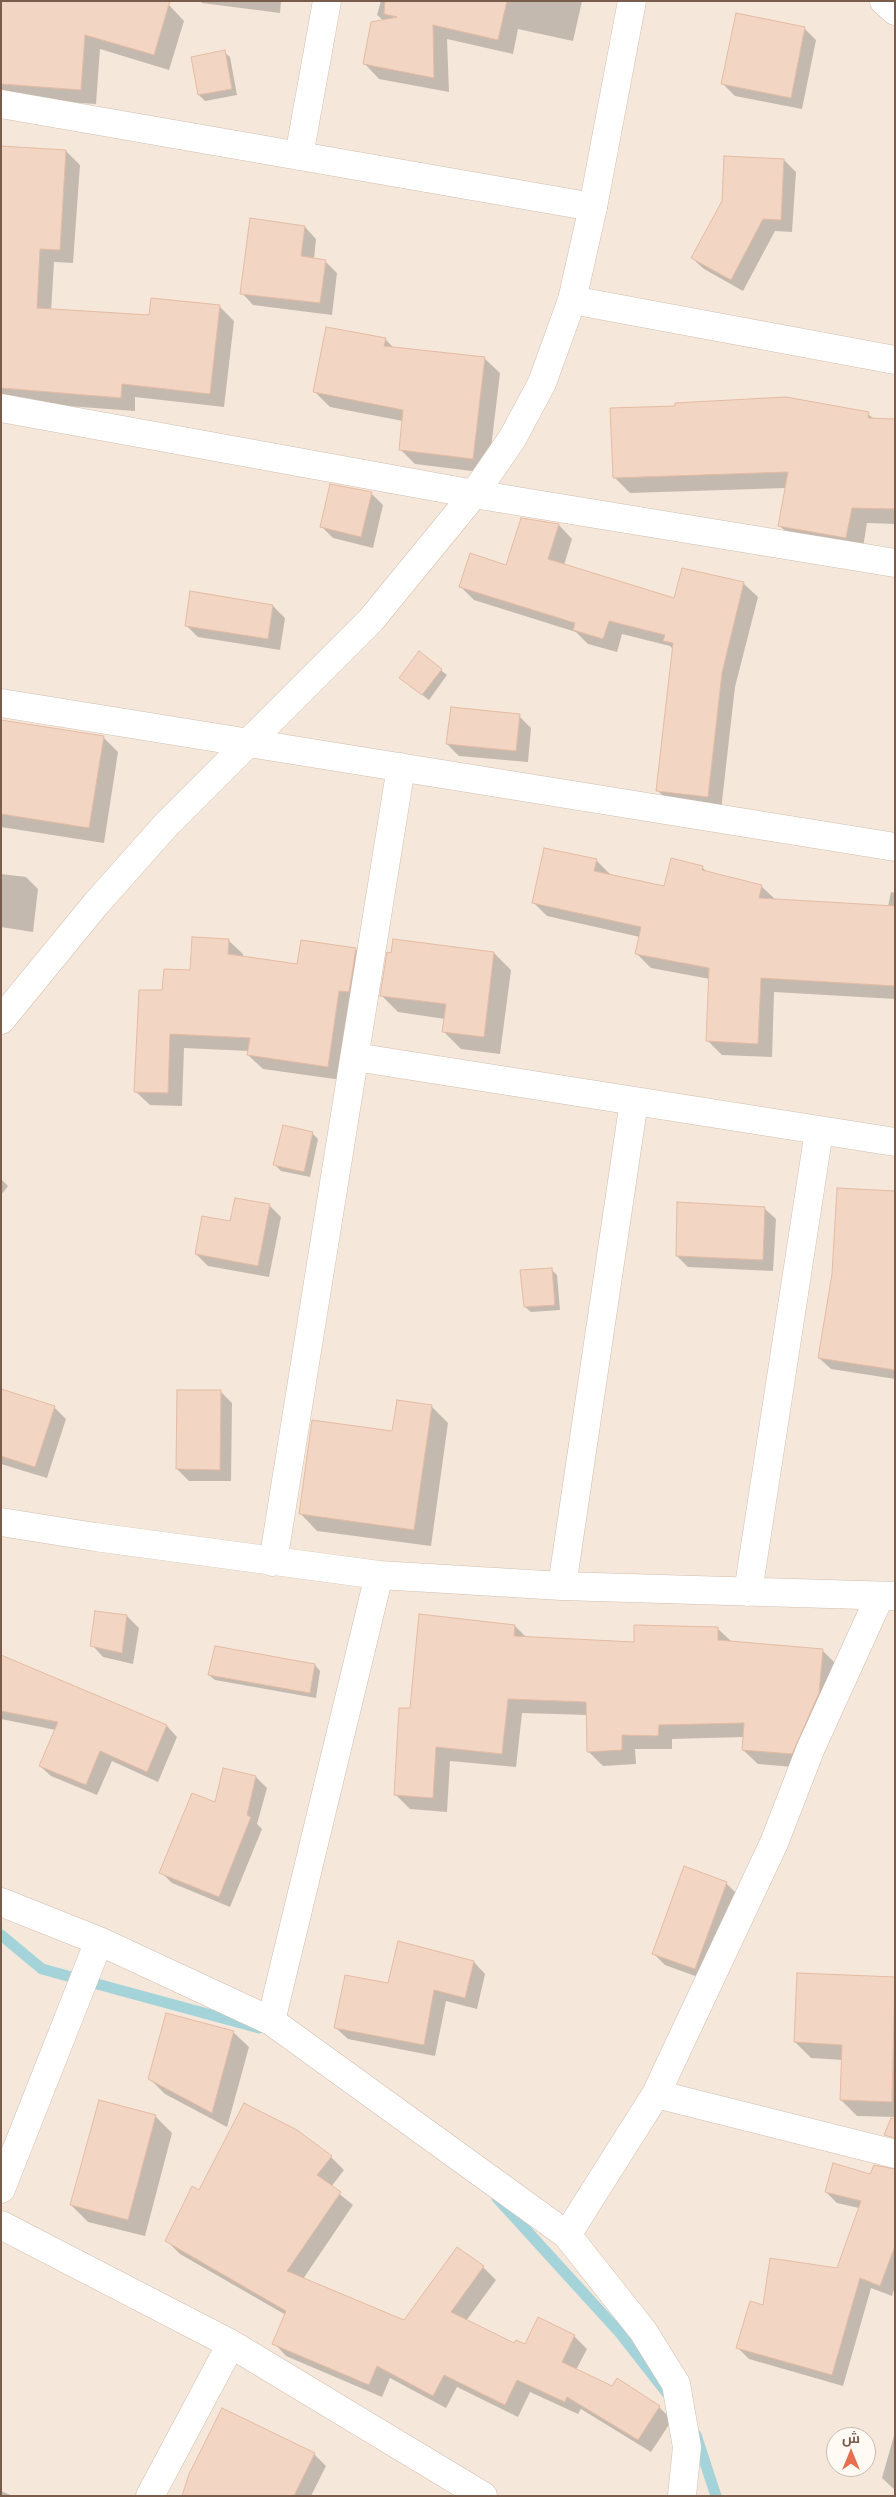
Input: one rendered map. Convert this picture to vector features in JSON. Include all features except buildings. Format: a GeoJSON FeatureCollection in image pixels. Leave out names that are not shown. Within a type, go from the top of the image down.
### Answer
{"type":"FeatureCollection","features":[{"type":"Feature","properties":{"kind":"street"},"geometry":{"type":"LineString","coordinates":[[299,156],[327,1]]}},
{"type":"Feature","properties":{"kind":"street"},"geometry":{"type":"LineString","coordinates":[[1,1020],[10,996],[166,825],[371,620],[474,494],[512,439],[542,383],[572,300],[593,207],[632,1]]}},
{"type":"Feature","properties":{"kind":"street"},"geometry":{"type":"LineString","coordinates":[[884,1],[895,12]]}},
{"type":"Feature","properties":{"kind":"street"},"geometry":{"type":"LineString","coordinates":[[1,104],[593,207]]}},
{"type":"Feature","properties":{"kind":"street"},"geometry":{"type":"LineString","coordinates":[[572,300],[895,360]]}},
{"type":"Feature","properties":{"kind":"street"},"geometry":{"type":"LineString","coordinates":[[1,408],[474,494],[895,563]]}},
{"type":"Feature","properties":{"kind":"street"},"geometry":{"type":"LineString","coordinates":[[1,703],[248,745],[401,767],[895,847]]}},
{"type":"Feature","properties":{"kind":"street"},"geometry":{"type":"LineString","coordinates":[[273,1562],[401,767]]}},
{"type":"Feature","properties":{"kind":"street"},"geometry":{"type":"LineString","coordinates":[[355,1057],[895,1142]]}},
{"type":"Feature","properties":{"kind":"street"},"geometry":{"type":"LineString","coordinates":[[562,1586],[634,1101]]}},
{"type":"Feature","properties":{"kind":"street"},"geometry":{"type":"LineString","coordinates":[[748,1592],[819,1131]]}},
{"type":"Feature","properties":{"kind":"street"},"geometry":{"type":"LineString","coordinates":[[1,1522],[273,1562],[379,1575],[562,1586],[887,1596],[814,1742],[774,1843],[656,2094],[567,2236]]}},
{"type":"Feature","properties":{"kind":"street"},"geometry":{"type":"LineString","coordinates":[[272,2021],[379,1575]]}},
{"type":"Feature","properties":{"kind":"street"},"geometry":{"type":"LineString","coordinates":[[1,1902],[99,1941],[272,2021],[567,2236],[643,2331],[676,2384],[687,2447],[682,2496]]}},
{"type":"Feature","properties":{"kind":"street"},"geometry":{"type":"LineString","coordinates":[[1,2189],[99,1941]]}},
{"type":"Feature","properties":{"kind":"street"},"geometry":{"type":"LineString","coordinates":[[656,2094],[895,2154]]}},
{"type":"Feature","properties":{"kind":"street"},"geometry":{"type":"LineString","coordinates":[[1,2225],[231,2344],[483,2496]]}},
{"type":"Feature","properties":{"kind":"street"},"geometry":{"type":"LineString","coordinates":[[150,2496],[231,2344]]}},
{"type":"Feature","properties":{"kind":"shaded area"},"geometry":{"type":"Polygon","coordinates":[[[1,1],[895,1],[895,2496],[1,2496],[1,1]]]}},
{"type":"Feature","properties":{"kind":"waterway"},"geometry":{"type":"LineString","coordinates":[[1,1935],[42,1969],[259,2028]]}},
{"type":"Feature","properties":{"kind":"waterway"},"geometry":{"type":"LineString","coordinates":[[497,2198],[620,2333],[667,2393]]}},
{"type":"Feature","properties":{"kind":"waterway"},"geometry":{"type":"LineString","coordinates":[[696,2435],[716,2496]]}}]}
